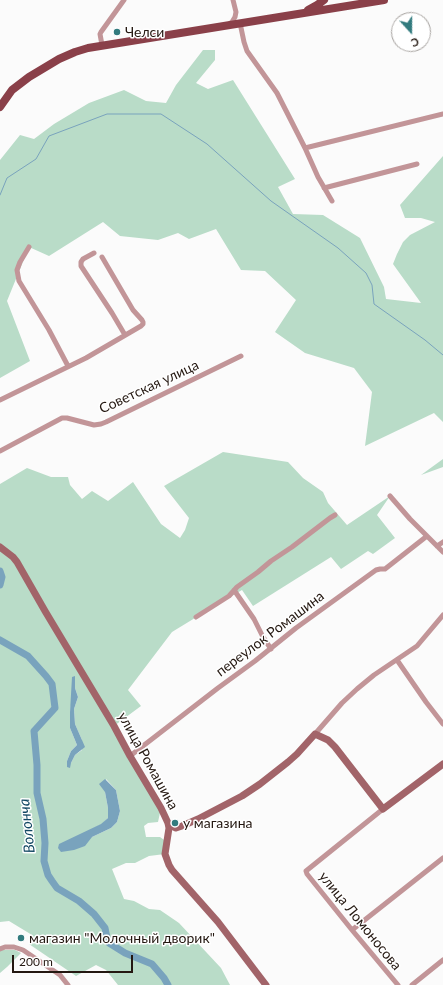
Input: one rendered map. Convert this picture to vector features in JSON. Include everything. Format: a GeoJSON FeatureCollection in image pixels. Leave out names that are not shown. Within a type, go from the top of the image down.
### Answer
{"type":"FeatureCollection","features":[{"type":"Feature","properties":{"kind":"main road"},"geometry":{"type":"LineString","coordinates":[[286,16],[302,12],[324,0]]}},
{"type":"Feature","properties":{"kind":"main road"},"geometry":{"type":"LineString","coordinates":[[0,106],[8,94],[29,77],[59,59],[88,48],[384,0]]}},
{"type":"Feature","properties":{"kind":"street"},"geometry":{"type":"LineString","coordinates":[[102,46],[100,34],[124,0]]}},
{"type":"Feature","properties":{"kind":"street"},"geometry":{"type":"LineString","coordinates":[[225,26],[232,22],[235,17],[236,12],[233,0]]}},
{"type":"Feature","properties":{"kind":"street"},"geometry":{"type":"LineString","coordinates":[[236,12],[244,20],[250,22]]}},
{"type":"Feature","properties":{"kind":"street"},"geometry":{"type":"LineString","coordinates":[[240,23],[247,51],[277,93],[318,177],[332,201]]}},
{"type":"Feature","properties":{"kind":"street"},"geometry":{"type":"LineString","coordinates":[[305,148],[443,114]]}},
{"type":"Feature","properties":{"kind":"street"},"geometry":{"type":"LineString","coordinates":[[324,188],[417,164]]}},
{"type":"Feature","properties":{"kind":"street"},"geometry":{"type":"LineString","coordinates":[[29,247],[17,270],[19,281],[68,366]]}},
{"type":"Feature","properties":{"kind":"street"},"geometry":{"type":"LineString","coordinates":[[94,253],[80,262],[81,266],[125,335]]}},
{"type":"Feature","properties":{"kind":"street"},"geometry":{"type":"LineString","coordinates":[[0,400],[86,358],[143,324],[133,310],[102,257]]}},
{"type":"Feature","properties":{"kind":"street","name":"Советская улица"},"geometry":{"type":"LineString","coordinates":[[0,451],[62,418],[94,425],[101,424],[241,356]]}},
{"type":"Feature","properties":{"kind":"street"},"geometry":{"type":"LineString","coordinates":[[390,496],[443,552]]}},
{"type":"Feature","properties":{"kind":"street"},"geometry":{"type":"LineString","coordinates":[[196,617],[229,596],[236,587],[335,515]]}},
{"type":"Feature","properties":{"kind":"street","name":"переулок Ромашина"},"geometry":{"type":"LineString","coordinates":[[130,756],[271,649],[296,628],[376,570],[385,570],[427,536]]}},
{"type":"Feature","properties":{"kind":"street"},"geometry":{"type":"LineString","coordinates":[[437,546],[443,542]]}},
{"type":"Feature","properties":{"kind":"street","name":"улица Ромашина"},"geometry":{"type":"LineString","coordinates":[[0,547],[17,562],[161,808],[169,828],[165,856],[172,870],[218,922],[266,985]]}},
{"type":"Feature","properties":{"kind":"street"},"geometry":{"type":"LineString","coordinates":[[234,590],[254,619],[271,649]]}},
{"type":"Feature","properties":{"kind":"street"},"geometry":{"type":"LineString","coordinates":[[167,842],[173,832],[242,796],[260,784],[297,754],[342,703],[374,675],[417,646],[443,615]]}},
{"type":"Feature","properties":{"kind":"street"},"geometry":{"type":"LineString","coordinates":[[397,660],[443,724]]}},
{"type":"Feature","properties":{"kind":"street"},"geometry":{"type":"LineString","coordinates":[[315,734],[328,740],[335,747],[383,810],[443,764]]}},
{"type":"Feature","properties":{"kind":"street","name":"улица Ломоносова"},"geometry":{"type":"LineString","coordinates":[[383,810],[306,871],[352,930],[398,985]]}},
{"type":"Feature","properties":{"kind":"street"},"geometry":{"type":"LineString","coordinates":[[168,823],[174,827],[182,826]]}},
{"type":"Feature","properties":{"kind":"street"},"geometry":{"type":"LineString","coordinates":[[352,930],[443,858]]}},
{"type":"Feature","properties":{"kind":"street"},"geometry":{"type":"LineString","coordinates":[[0,949],[5,947],[14,947],[23,950],[60,975],[68,985]]}},
{"type":"Feature","properties":{"kind":"street"},"geometry":{"type":"LineString","coordinates":[[412,985],[443,960]]}},
{"type":"Feature","properties":{"kind":"green space"},"geometry":{"type":"Polygon","coordinates":[[[203,50],[215,50],[215,60],[196,83],[208,89],[233,80],[295,179],[278,187],[293,214],[323,215],[360,238],[384,287],[386,299],[421,303],[393,264],[403,242],[410,235],[435,222],[421,218],[405,218],[400,205],[443,156],[443,422],[434,413],[365,446],[372,392],[354,368],[305,353],[275,332],[296,300],[265,271],[241,270],[216,229],[189,239],[178,233],[158,240],[120,236],[103,222],[49,256],[29,247],[7,301],[30,361],[0,378],[0,160],[20,135],[34,139],[54,124],[89,103],[124,90],[146,101],[166,103],[176,85],[203,50]]]}},
{"type":"Feature","properties":{"kind":"green space"},"geometry":{"type":"Polygon","coordinates":[[[223,452],[288,462],[303,478],[323,492],[328,503],[347,525],[390,496],[377,515],[395,538],[373,554],[368,551],[341,569],[331,557],[253,606],[242,590],[172,632],[128,690],[141,706],[114,726],[161,808],[158,822],[148,823],[144,826],[146,837],[160,837],[167,842],[165,854],[149,856],[135,863],[126,863],[112,869],[124,899],[134,901],[149,909],[160,910],[179,923],[221,968],[230,985],[118,985],[106,970],[96,965],[76,976],[29,944],[32,935],[9,921],[0,922],[0,484],[27,468],[51,477],[68,477],[70,485],[82,499],[92,491],[108,501],[133,482],[161,524],[180,538],[185,530],[189,518],[164,486],[223,452]],[[75,676],[70,712],[70,728],[77,745],[71,751],[67,761],[71,763],[75,755],[82,750],[82,740],[75,724],[74,709],[78,697],[75,688],[75,676]],[[106,779],[105,792],[108,818],[102,824],[92,829],[92,837],[111,828],[117,822],[120,811],[116,790],[106,779]]]}},
{"type":"Feature","properties":{"kind":"green space"},"geometry":{"type":"Polygon","coordinates":[[[443,459],[443,467],[421,475],[443,459]]]}},
{"type":"Feature","properties":{"kind":"green space"},"geometry":{"type":"Polygon","coordinates":[[[15,950],[21,953],[0,973],[0,951],[15,950]]]}},
{"type":"Feature","properties":{"kind":"water"},"geometry":{"type":"Polygon","coordinates":[[[75,676],[75,688],[78,697],[74,709],[75,724],[85,747],[75,755],[70,768],[67,767],[67,761],[71,751],[77,745],[70,728],[72,677],[75,676]]]}},
{"type":"Feature","properties":{"kind":"water"},"geometry":{"type":"Polygon","coordinates":[[[105,779],[116,790],[120,811],[117,822],[111,828],[92,837],[85,846],[74,850],[61,852],[58,848],[59,844],[101,824],[108,818],[105,792],[99,784],[105,779]]]}},
{"type":"Feature","properties":{"kind":"waterway"},"geometry":{"type":"LineString","coordinates":[[0,195],[7,178],[36,159],[49,136],[107,114],[161,114],[207,144],[271,201],[338,248],[366,273],[372,285],[374,304],[425,340],[443,355]]}},
{"type":"Feature","properties":{"kind":"waterway","name":"Волонча"},"geometry":{"type":"LineString","coordinates":[[0,571],[2,577],[0,585]]}},
{"type":"Feature","properties":{"kind":"waterway","name":"Волонча"},"geometry":{"type":"LineString","coordinates":[[0,640],[28,656],[52,684],[55,708],[34,731],[37,765],[37,793],[43,819],[45,843],[44,861],[48,875],[57,888],[79,901],[94,914],[105,928],[109,943],[125,953],[152,964],[168,985]]}},
{"type":"Feature","properties":{"kind":"place","name":"Челси"},"geometry":{"type":"Point","coordinates":[117,32]}},
{"type":"Feature","properties":{"kind":"place","name":"у магазина"},"geometry":{"type":"Point","coordinates":[175,823]}},
{"type":"Feature","properties":{"kind":"place","name":"магазин \"Молочный дворик\""},"geometry":{"type":"Point","coordinates":[21,938]}}]}
